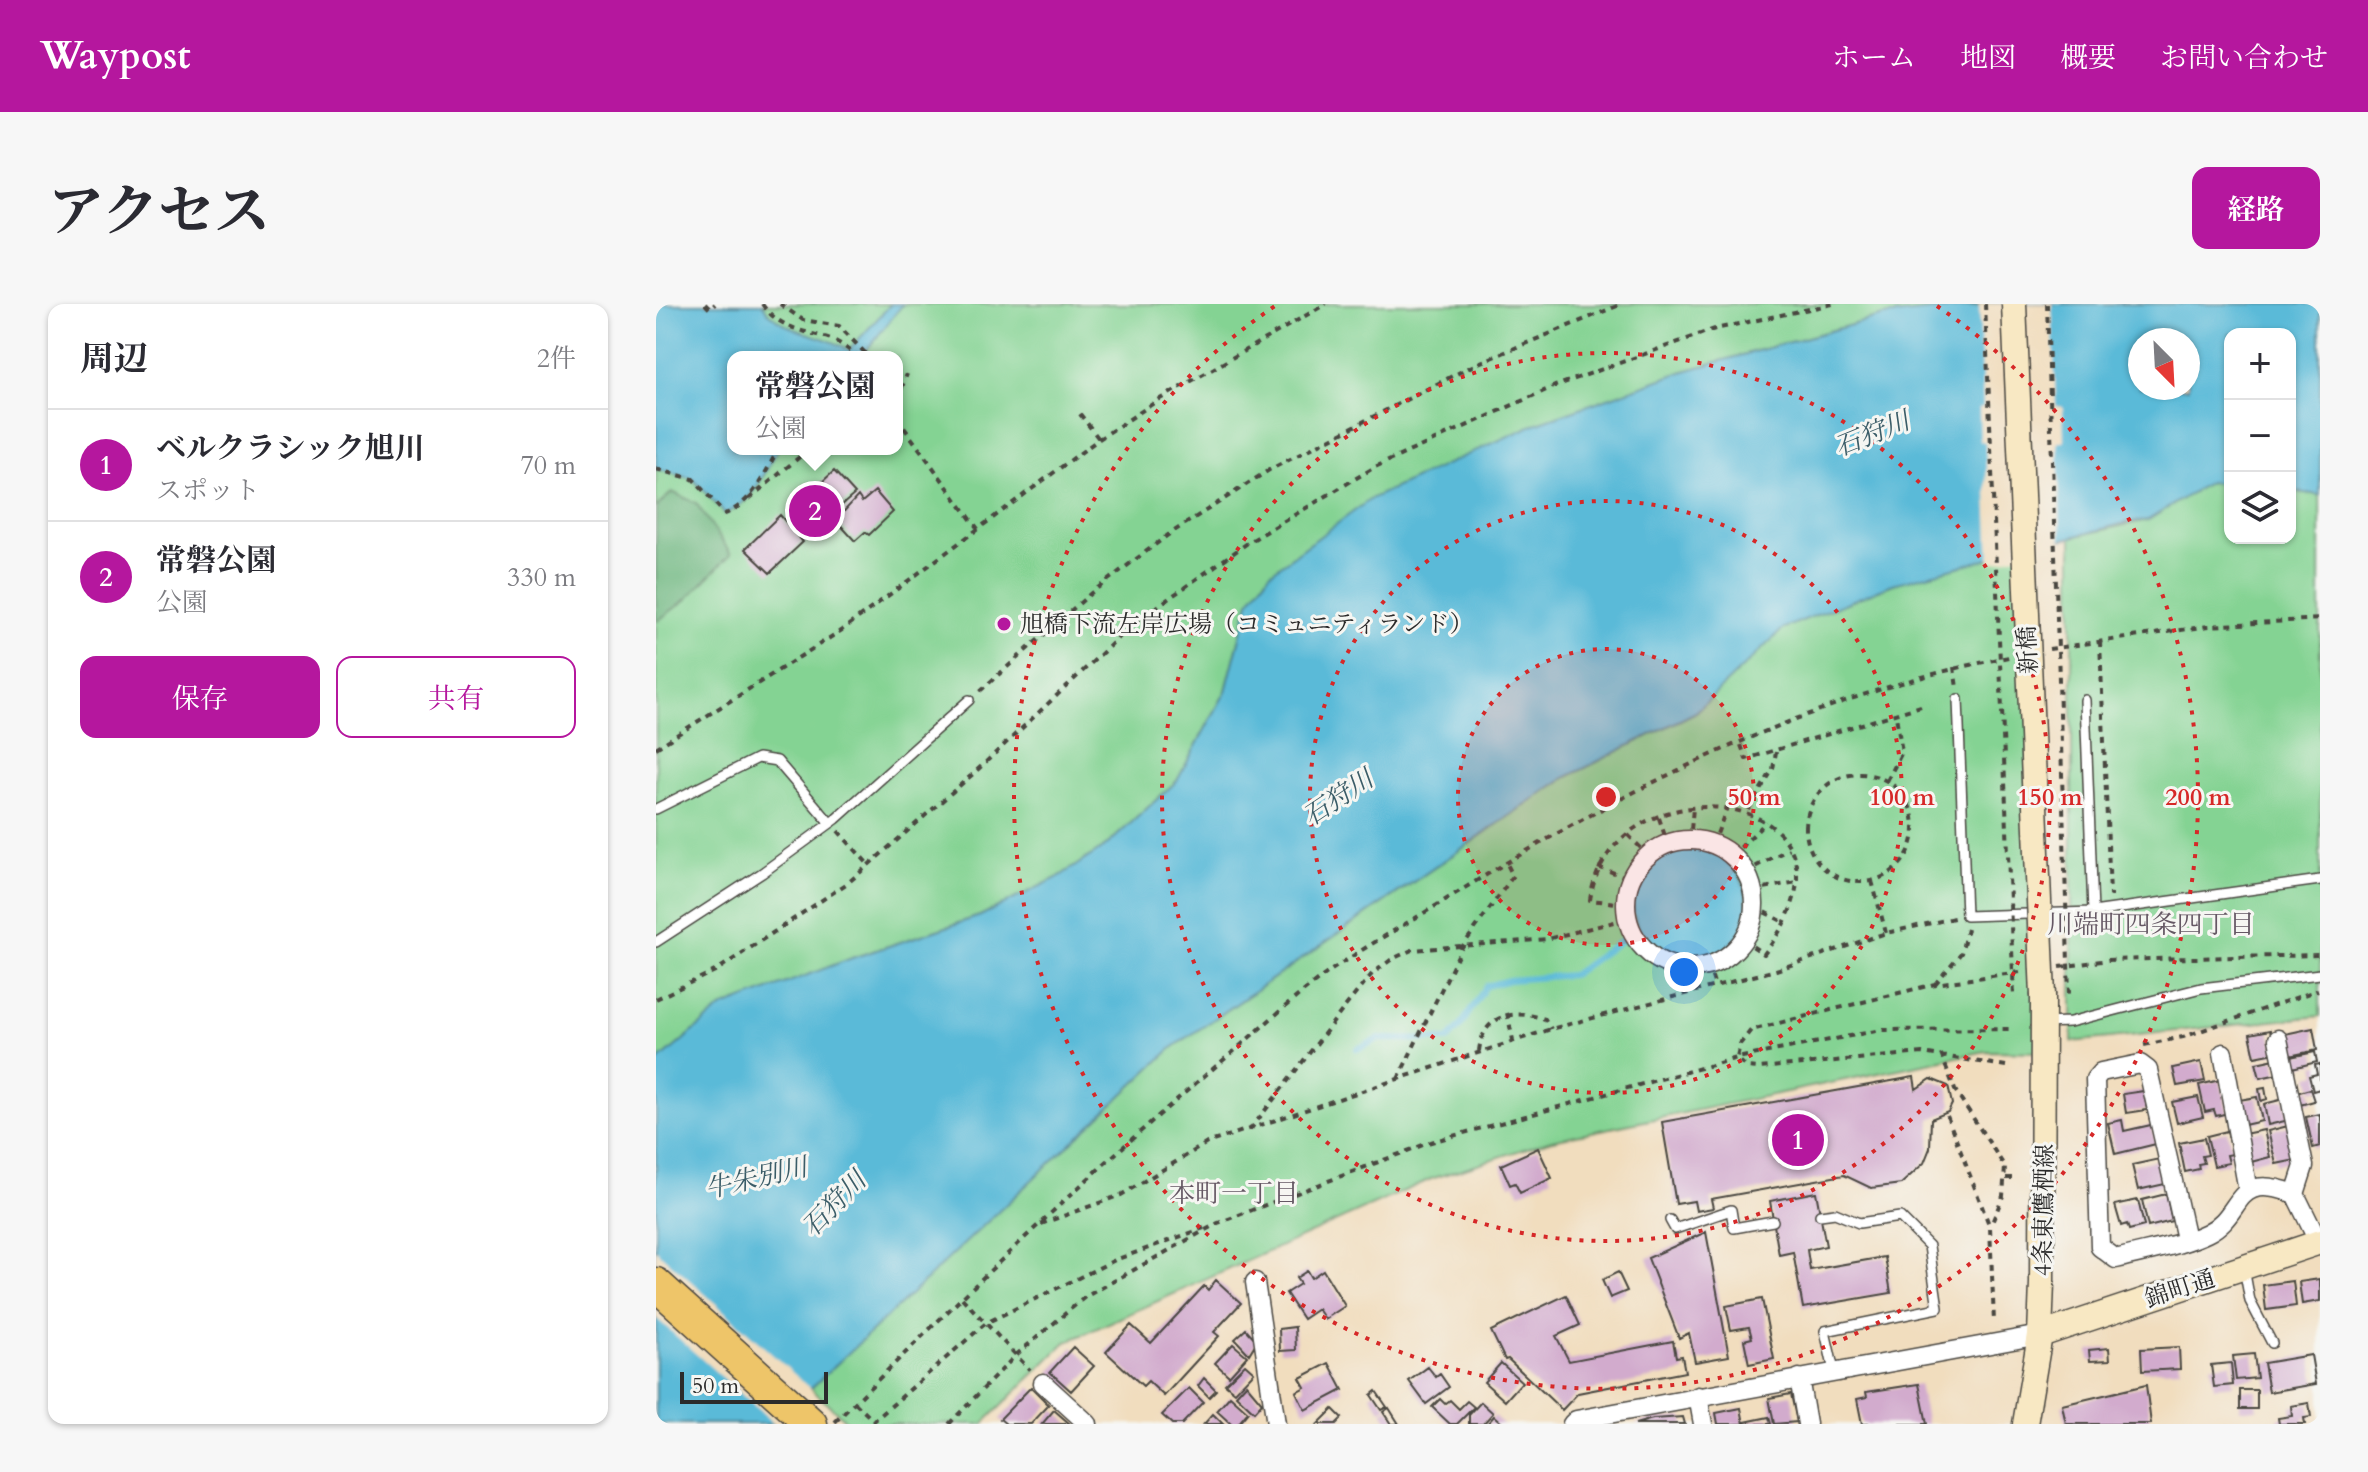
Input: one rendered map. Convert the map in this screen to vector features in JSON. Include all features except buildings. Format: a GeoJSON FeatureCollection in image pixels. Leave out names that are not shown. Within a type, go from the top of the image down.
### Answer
{"type":"FeatureCollection","features":[{"type":"Feature","properties":{"kind":"highway"},"geometry":{"type":"LineString","coordinates":[[656,1284],[811,1424]]}},
{"type":"Feature","properties":{"kind":"street","name":"新橋"},"geometry":{"type":"LineString","coordinates":[[2014,304],[2043,996]]}},
{"type":"Feature","properties":{"kind":"street"},"geometry":{"type":"LineString","coordinates":[[1690,841],[1713,845],[1732,856],[1745,872],[1753,899],[1743,940],[1729,955],[1708,965],[1678,967],[1662,962],[1637,940],[1626,911],[1631,879],[1649,856],[1668,845],[1690,841]]}},
{"type":"Feature","properties":{"kind":"street","name":"4条東鷹栖線"},"geometry":{"type":"LineString","coordinates":[[2025,1424],[2040,1335],[2045,1173],[2043,996]]}},
{"type":"Feature","properties":{"kind":"street"},"geometry":{"type":"LineString","coordinates":[[2278,1039],[2304,1166],[2295,1194]]}},
{"type":"Feature","properties":{"kind":"street"},"geometry":{"type":"LineString","coordinates":[[2223,1053],[2248,1191]]}},
{"type":"Feature","properties":{"kind":"street"},"geometry":{"type":"LineString","coordinates":[[2186,1239],[2148,1070],[2140,1064],[2101,1072],[2095,1079],[2100,1247],[2116,1259],[2186,1239],[2210,1232],[2248,1191],[2278,1187],[2295,1194],[2319,1243]]}},
{"type":"Feature","properties":{"kind":"street","name":"錦町通"},"geometry":{"type":"LineString","coordinates":[[2040,1335],[2319,1243]]}},
{"type":"Feature","properties":{"kind":"street"},"geometry":{"type":"LineString","coordinates":[[1255,1282],[1276,1424]]}},
{"type":"Feature","properties":{"kind":"street"},"geometry":{"type":"LineString","coordinates":[[1572,1424],[1576,1420],[1698,1396],[2040,1335]]}},
{"type":"Feature","properties":{"kind":"street"},"geometry":{"type":"LineString","coordinates":[[1799,1378],[1807,1424]]}},
{"type":"Feature","properties":{"kind":"street"},"geometry":{"type":"LineString","coordinates":[[1039,1380],[1088,1424]]}},
{"type":"Feature","properties":{"kind":"street"},"geometry":{"type":"LineString","coordinates":[[1698,1396],[1703,1424]]}},
{"type":"Feature","properties":{"kind":"lane"},"geometry":{"type":"LineString","coordinates":[[1958,699],[1966,916],[2093,912],[2320,880]]}},
{"type":"Feature","properties":{"kind":"lane"},"geometry":{"type":"LineString","coordinates":[[656,942],[762,873],[830,823],[969,700]]}},
{"type":"Feature","properties":{"kind":"lane"},"geometry":{"type":"LineString","coordinates":[[2085,700],[2093,912]]}},
{"type":"Feature","properties":{"kind":"lane"},"geometry":{"type":"LineString","coordinates":[[656,809],[758,758],[769,757],[777,761],[830,823]]}},
{"type":"Feature","properties":{"kind":"lane"},"geometry":{"type":"LineString","coordinates":[[2043,1023],[2070,1022],[2201,988],[2320,974]]}},
{"type":"Feature","properties":{"kind":"lane"},"geometry":{"type":"LineString","coordinates":[[1670,1220],[1675,1229],[1731,1210],[1734,1228],[1773,1221]]}},
{"type":"Feature","properties":{"kind":"lane"},"geometry":{"type":"LineString","coordinates":[[1820,1215],[1835,1213],[1859,1223],[1900,1217],[1929,1246],[1938,1308],[1825,1331],[1834,1371]]}},
{"type":"Feature","properties":{"kind":"lane"},"geometry":{"type":"LineString","coordinates":[[2244,1268],[2250,1301],[2272,1343]]}},
{"type":"Feature","properties":{"kind":"path"},"geometry":{"type":"LineString","coordinates":[[705,304],[710,309],[715,304]]}},
{"type":"Feature","properties":{"kind":"path"},"geometry":{"type":"LineString","coordinates":[[762,304],[768,313],[797,332],[834,340],[850,351]]}},
{"type":"Feature","properties":{"kind":"path"},"geometry":{"type":"LineString","coordinates":[[780,304],[803,320],[839,326],[863,351]]}},
{"type":"Feature","properties":{"kind":"path"},"geometry":{"type":"LineString","coordinates":[[656,748],[842,630],[1099,439],[1174,391],[1326,304]]}},
{"type":"Feature","properties":{"kind":"path"},"geometry":{"type":"LineString","coordinates":[[969,700],[1091,593],[1168,535],[1269,470],[1476,364],[1622,304]]}},
{"type":"Feature","properties":{"kind":"path"},"geometry":{"type":"LineString","coordinates":[[656,999],[717,970],[849,882],[1134,623],[1249,542],[1375,467],[1584,376],[1715,329],[1833,304]]}},
{"type":"Feature","properties":{"kind":"path"},"geometry":{"type":"LineString","coordinates":[[1985,304],[2014,997]]}},
{"type":"Feature","properties":{"kind":"path"},"geometry":{"type":"LineString","coordinates":[[2047,304],[2069,994]]}},
{"type":"Feature","properties":{"kind":"path"},"geometry":{"type":"LineString","coordinates":[[903,384],[907,374]]}},
{"type":"Feature","properties":{"kind":"path"},"geometry":{"type":"LineString","coordinates":[[1080,414],[1099,439]]}},
{"type":"Feature","properties":{"kind":"path"},"geometry":{"type":"LineString","coordinates":[[903,426],[978,529]]}},
{"type":"Feature","properties":{"kind":"path"},"geometry":{"type":"LineString","coordinates":[[738,509],[760,482],[775,455]]}},
{"type":"Feature","properties":{"kind":"path"},"geometry":{"type":"LineString","coordinates":[[656,469],[693,479],[725,514],[738,509],[802,455]]}},
{"type":"Feature","properties":{"kind":"path"},"geometry":{"type":"LineString","coordinates":[[2042,650],[2209,626],[2320,619]]}},
{"type":"Feature","properties":{"kind":"path"},"geometry":{"type":"LineString","coordinates":[[2100,641],[2110,895],[2125,893]]}},
{"type":"Feature","properties":{"kind":"path"},"geometry":{"type":"LineString","coordinates":[[834,1424],[1120,1146],[1327,974],[1506,862],[1615,803],[1741,744],[1831,704],[1954,667],[2013,656]]}},
{"type":"Feature","properties":{"kind":"path"},"geometry":{"type":"LineString","coordinates":[[1954,667],[1958,699]]}},
{"type":"Feature","properties":{"kind":"path"},"geometry":{"type":"LineString","coordinates":[[1741,744],[1746,759],[1921,706]]}},
{"type":"Feature","properties":{"kind":"path"},"geometry":{"type":"LineString","coordinates":[[1887,781],[1902,752],[1896,715]]}},
{"type":"Feature","properties":{"kind":"path"},"geometry":{"type":"LineString","coordinates":[[1747,811],[1773,769],[1776,752]]}},
{"type":"Feature","properties":{"kind":"path"},"geometry":{"type":"LineString","coordinates":[[1862,775],[1887,781],[1910,805],[1914,836],[1900,865],[1872,881],[1855,882],[1823,868],[1809,846],[1806,820],[1817,796],[1837,779],[1862,775]]}},
{"type":"Feature","properties":{"kind":"path"},"geometry":{"type":"LineString","coordinates":[[1713,845],[1727,807]]}},
{"type":"Feature","properties":{"kind":"path"},"geometry":{"type":"LineString","coordinates":[[1626,911],[1590,900],[1598,867],[1627,835],[1659,818],[1693,808],[1727,807],[1747,811],[1766,822],[1790,849],[1797,882],[1785,923],[1764,954],[1743,940]]}},
{"type":"Feature","properties":{"kind":"path"},"geometry":{"type":"LineString","coordinates":[[1690,841],[1693,808]]}},
{"type":"Feature","properties":{"kind":"path"},"geometry":{"type":"LineString","coordinates":[[1659,818],[1668,845]]}},
{"type":"Feature","properties":{"kind":"path"},"geometry":{"type":"LineString","coordinates":[[1732,856],[1766,822]]}},
{"type":"Feature","properties":{"kind":"path"},"geometry":{"type":"LineString","coordinates":[[830,823],[869,865]]}},
{"type":"Feature","properties":{"kind":"path"},"geometry":{"type":"LineString","coordinates":[[1627,835],[1649,856]]}},
{"type":"Feature","properties":{"kind":"path"},"geometry":{"type":"LineString","coordinates":[[1745,872],[1790,849]]}},
{"type":"Feature","properties":{"kind":"path"},"geometry":{"type":"LineString","coordinates":[[1398,1079],[1462,947],[1513,876],[1506,862]]}},
{"type":"Feature","properties":{"kind":"path"},"geometry":{"type":"LineString","coordinates":[[1598,867],[1631,879]]}},
{"type":"Feature","properties":{"kind":"path"},"geometry":{"type":"LineString","coordinates":[[1872,881],[1886,933]]}},
{"type":"Feature","properties":{"kind":"path"},"geometry":{"type":"LineString","coordinates":[[1753,899],[1797,882]]}},
{"type":"Feature","properties":{"kind":"path"},"geometry":{"type":"LineString","coordinates":[[1753,899],[1785,923]]}},
{"type":"Feature","properties":{"kind":"path"},"geometry":{"type":"LineString","coordinates":[[1249,1132],[1344,1008],[1381,966],[1412,950],[1547,939],[1626,911]]}},
{"type":"Feature","properties":{"kind":"path"},"geometry":{"type":"LineString","coordinates":[[1036,1226],[1121,1195],[1207,1143],[1249,1132],[1479,1051],[1715,986],[1928,921],[1966,916],[1965,946],[1935,984]]}},
{"type":"Feature","properties":{"kind":"path"},"geometry":{"type":"LineString","coordinates":[[2045,969],[2108,960],[2320,955]]}},
{"type":"Feature","properties":{"kind":"path"},"geometry":{"type":"LineString","coordinates":[[1708,965],[1715,986]]}},
{"type":"Feature","properties":{"kind":"path"},"geometry":{"type":"LineString","coordinates":[[1737,1058],[1740,1044],[1751,1030],[1935,984],[2029,971]]}},
{"type":"Feature","properties":{"kind":"path"},"geometry":{"type":"LineString","coordinates":[[2137,1047],[2183,1037],[2320,989]]}},
{"type":"Feature","properties":{"kind":"path"},"geometry":{"type":"LineString","coordinates":[[1479,1051],[1481,1036],[1489,1024],[1507,1013],[1527,1013],[1545,1019],[1551,1029]]}},
{"type":"Feature","properties":{"kind":"path"},"geometry":{"type":"LineString","coordinates":[[1507,1013],[1513,1040]]}},
{"type":"Feature","properties":{"kind":"path"},"geometry":{"type":"LineString","coordinates":[[855,1403],[873,1422],[986,1323],[1115,1260],[1431,1142],[1737,1058],[1881,1030],[2014,1029]]}},
{"type":"Feature","properties":{"kind":"path"},"geometry":{"type":"LineString","coordinates":[[1737,1058],[1746,1067],[1759,1068],[1941,1053],[2006,1066]]}},
{"type":"Feature","properties":{"kind":"path"},"geometry":{"type":"LineString","coordinates":[[1941,1053],[1955,1090],[2000,1157],[2006,1178],[2003,1196],[1990,1227]]}},
{"type":"Feature","properties":{"kind":"path"},"geometry":{"type":"LineString","coordinates":[[1947,1116],[1990,1227],[1994,1322]]}},
{"type":"Feature","properties":{"kind":"path"},"geometry":{"type":"LineString","coordinates":[[2006,1178],[2017,1178]]}},
{"type":"Feature","properties":{"kind":"path"},"geometry":{"type":"LineString","coordinates":[[949,1424],[1016,1355],[1085,1297],[1218,1223]]}},
{"type":"Feature","properties":{"kind":"path"},"geometry":{"type":"LineString","coordinates":[[962,1298],[1039,1380]]}},
{"type":"Feature","properties":{"kind":"green space"},"geometry":{"type":"Polygon","coordinates":[[[656,304],[1993,304],[1884,316],[1681,372],[1249,602],[1226,691],[1177,781],[1106,846],[1057,878],[980,916],[852,958],[656,1063],[656,304]]]}},
{"type":"Feature","properties":{"kind":"green space"},"geometry":{"type":"Polygon","coordinates":[[[2209,482],[2224,483],[2224,544],[2296,544],[2296,492],[2320,495],[2320,1016],[2072,1042],[2072,537],[2148,520],[2209,482]]]}},
{"type":"Feature","properties":{"kind":"green space"},"geometry":{"type":"Polygon","coordinates":[[[672,492],[696,503],[731,554],[687,599],[656,622],[656,508],[672,492]]]}},
{"type":"Feature","properties":{"kind":"green space"},"geometry":{"type":"Polygon","coordinates":[[[2023,541],[2044,1052],[1986,1051],[1552,1140],[1431,1179],[1066,1342],[983,1424],[850,1424],[810,1388],[1172,1048],[1563,779],[1696,712],[1784,628],[1893,584],[2023,541]]]}},
{"type":"Feature","properties":{"kind":"water"},"geometry":{"type":"Polygon","coordinates":[[[656,304],[762,304],[780,322],[849,350],[891,304],[903,304],[866,351],[727,351],[727,455],[775,455],[763,478],[743,503],[725,514],[693,479],[656,469],[656,304]]]}},
{"type":"Feature","properties":{"kind":"water","name":"石狩川"},"geometry":{"type":"Polygon","coordinates":[[[1994,304],[2320,304],[2320,495],[2296,492],[2296,328],[2224,328],[2224,483],[2209,482],[2148,520],[2125,523],[1893,584],[1784,628],[1696,712],[1563,779],[1172,1048],[773,1424],[656,1424],[656,1063],[721,1008],[852,958],[980,916],[1057,878],[1106,846],[1177,781],[1226,691],[1249,602],[1270,573],[1372,498],[1535,424],[1681,372],[1884,316],[1994,304]]]}},
{"type":"Feature","properties":{"kind":"water"},"geometry":{"type":"Polygon","coordinates":[[[1690,848],[1712,852],[1730,865],[1743,883],[1747,905],[1743,927],[1730,945],[1712,958],[1690,962],[1668,958],[1650,945],[1637,927],[1633,905],[1637,883],[1650,865],[1668,852],[1690,848]]]}},
{"type":"Feature","properties":{"kind":"pier"},"geometry":{"type":"Polygon","coordinates":[[[1979,304],[2052,304],[2056,406],[2063,407],[2064,442],[2058,442],[2061,544],[1990,563],[1985,442],[1980,441],[1979,408],[1983,407],[1979,304]]]}},
{"type":"Feature","properties":{"kind":"pier"},"geometry":{"type":"Polygon","coordinates":[[[656,1250],[813,1391],[779,1424],[774,1424],[656,1318],[656,1250]]]}},
{"type":"Feature","properties":{"kind":"waterway"},"geometry":{"type":"LineString","coordinates":[[1357,1049],[1379,1039],[1448,1040],[1486,986],[1509,980],[1572,975],[1626,937]]}},
{"type":"Feature","properties":{"kind":"place","name":"常磐公園"},"geometry":{"type":"Point","coordinates":[815,511]}},
{"type":"Feature","properties":{"kind":"place","name":"旭橋下流左岸広場（コミュニティランド）"},"geometry":{"type":"Point","coordinates":[1004,624]}},
{"type":"Feature","properties":{"kind":"place","name":"ベルクラシック旭川"},"geometry":{"type":"Point","coordinates":[1798,1140]}},
{"type":"Feature","properties":{"kind":"district","name":"川端町四条四丁目"},"geometry":{"type":"Point","coordinates":[2151,924]}},
{"type":"Feature","properties":{"kind":"district","name":"本町一丁目"},"geometry":{"type":"Point","coordinates":[1234,1193]}},
{"type":"Feature","properties":{"kind":"water label","name":"牛朱別川"},"geometry":{"type":"Point","coordinates":[756,1178]}}]}
